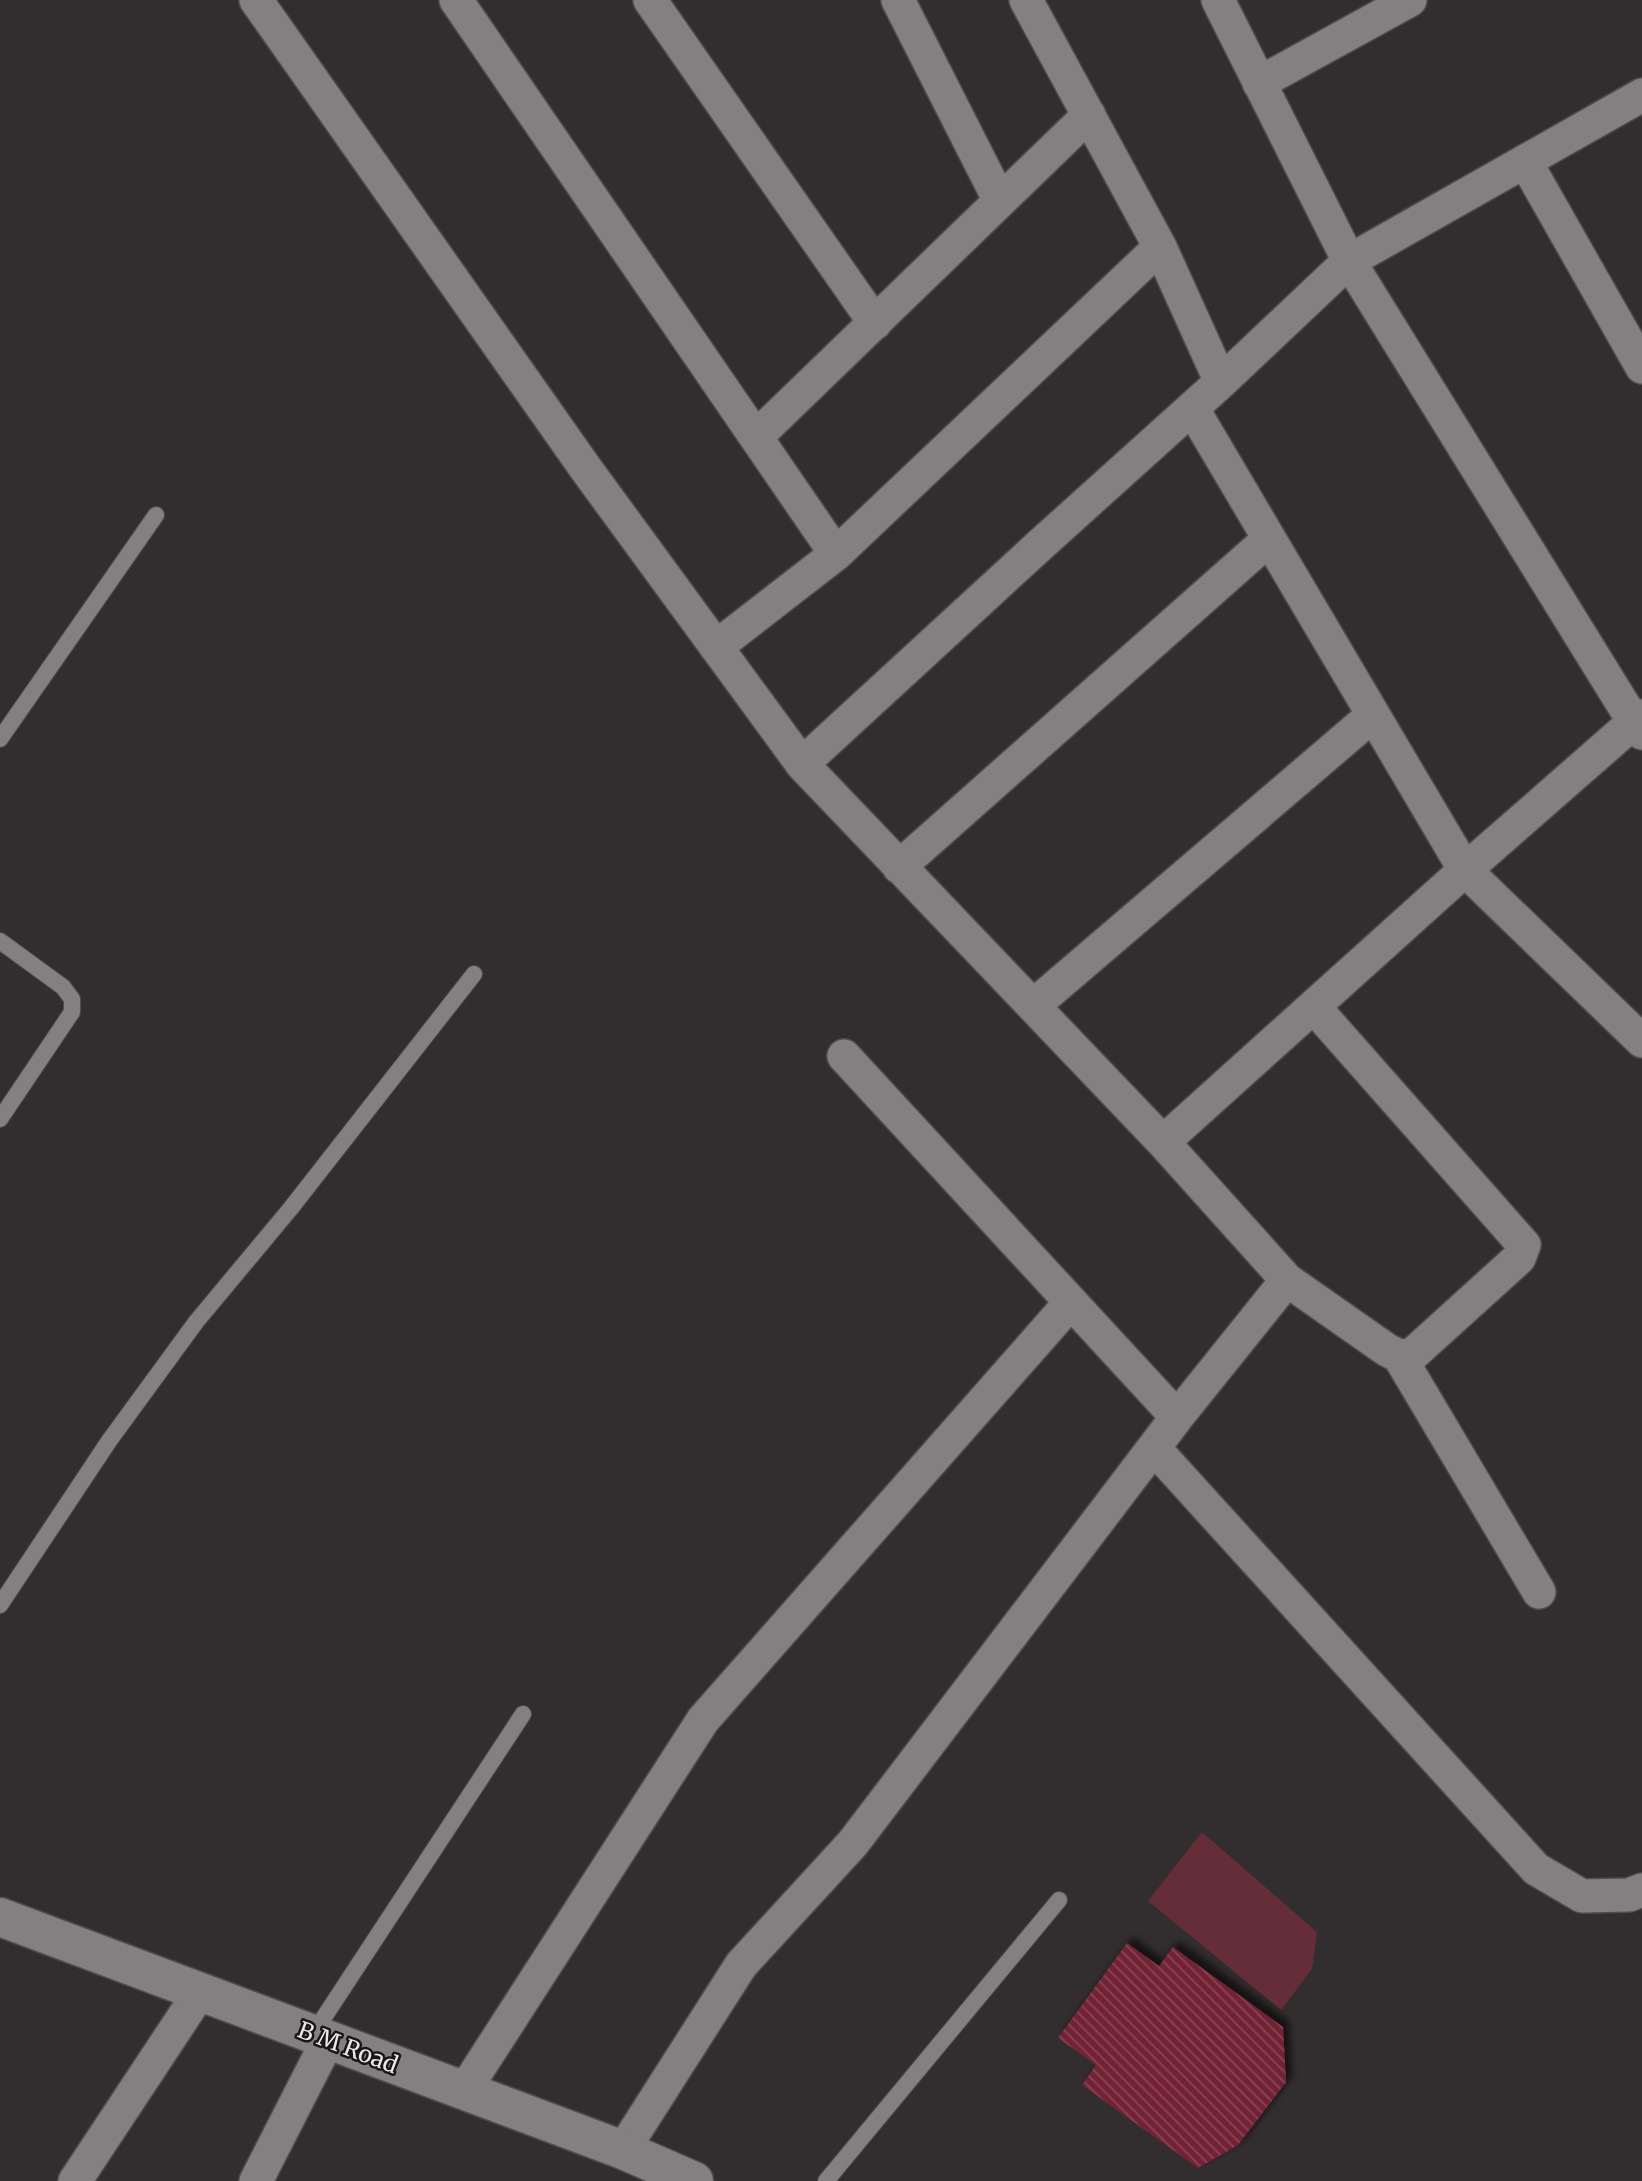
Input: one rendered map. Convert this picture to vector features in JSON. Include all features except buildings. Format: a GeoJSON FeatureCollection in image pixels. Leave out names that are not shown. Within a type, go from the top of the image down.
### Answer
{"type":"FeatureCollection","features":[{"type":"Feature","properties":{"kind":"street"},"geometry":{"type":"LineString","coordinates":[[256,0],[586,469],[802,764],[1163,1142],[1287,1280],[1387,1350],[1399,1356],[1412,1356],[1519,1258],[1524,1245],[1314,1007]]}},
{"type":"Feature","properties":{"kind":"street"},"geometry":{"type":"LineString","coordinates":[[456,0],[836,554]]}},
{"type":"Feature","properties":{"kind":"street"},"geometry":{"type":"LineString","coordinates":[[650,0],[875,323]]}},
{"type":"Feature","properties":{"kind":"street"},"geometry":{"type":"LineString","coordinates":[[898,0],[1000,201]]}},
{"type":"Feature","properties":{"kind":"street"},"geometry":{"type":"LineString","coordinates":[[1026,0],[1160,247],[1221,382]]}},
{"type":"Feature","properties":{"kind":"street"},"geometry":{"type":"LineString","coordinates":[[1163,1142],[1465,870],[1639,723],[1349,261],[1218,0]]}},
{"type":"Feature","properties":{"kind":"street"},"geometry":{"type":"LineString","coordinates":[[1259,83],[1410,0]]}},
{"type":"Feature","properties":{"kind":"street"},"geometry":{"type":"LineString","coordinates":[[802,764],[1221,382],[1349,261],[1642,95]]}},
{"type":"Feature","properties":{"kind":"street"},"geometry":{"type":"LineString","coordinates":[[756,437],[1088,115]]}},
{"type":"Feature","properties":{"kind":"street"},"geometry":{"type":"LineString","coordinates":[[1525,161],[1642,367]]}},
{"type":"Feature","properties":{"kind":"street"},"geometry":{"type":"LineString","coordinates":[[716,647],[836,554],[1160,247]]}},
{"type":"Feature","properties":{"kind":"street"},"geometry":{"type":"LineString","coordinates":[[1192,408],[1465,870],[1642,1041]]}},
{"type":"Feature","properties":{"kind":"street"},"geometry":{"type":"LineString","coordinates":[[899,867],[1269,539]]}},
{"type":"Feature","properties":{"kind":"street"},"geometry":{"type":"LineString","coordinates":[[1033,1006],[1373,715]]}},
{"type":"Feature","properties":{"kind":"street"},"geometry":{"type":"LineString","coordinates":[[844,1056],[1177,1418]]}},
{"type":"Feature","properties":{"kind":"street"},"geometry":{"type":"LineString","coordinates":[[623,2150],[741,1965],[853,1843],[1177,1418],[1287,1280]]}},
{"type":"Feature","properties":{"kind":"street"},"geometry":{"type":"LineString","coordinates":[[464,2091],[704,1720],[1071,1302]]}},
{"type":"Feature","properties":{"kind":"street"},"geometry":{"type":"LineString","coordinates":[[1399,1356],[1539,1592]]}},
{"type":"Feature","properties":{"kind":"street"},"geometry":{"type":"LineString","coordinates":[[1154,1448],[1536,1869],[1581,1896],[1629,1895],[1642,1890]]}},
{"type":"Feature","properties":{"kind":"street","name":"B M Road"},"geometry":{"type":"LineString","coordinates":[[0,1917],[623,2150],[694,2181]]}},
{"type":"Feature","properties":{"kind":"street"},"geometry":{"type":"LineString","coordinates":[[75,2181],[201,1992]]}},
{"type":"Feature","properties":{"kind":"street"},"geometry":{"type":"LineString","coordinates":[[256,2181],[320,2037]]}},
{"type":"Feature","properties":{"kind":"lane"},"geometry":{"type":"LineString","coordinates":[[0,739],[156,515]]}},
{"type":"Feature","properties":{"kind":"lane"},"geometry":{"type":"LineString","coordinates":[[0,941],[63,987],[72,999],[72,1012],[0,1119]]}},
{"type":"Feature","properties":{"kind":"lane"},"geometry":{"type":"LineString","coordinates":[[0,1605],[109,1441],[196,1322],[291,1208],[474,974]]}},
{"type":"Feature","properties":{"kind":"lane"},"geometry":{"type":"LineString","coordinates":[[320,2037],[523,1714]]}},
{"type":"Feature","properties":{"kind":"lane"},"geometry":{"type":"LineString","coordinates":[[826,2181],[1059,1900]]}},
{"type":"Feature","properties":{"kind":"shaded area"},"geometry":{"type":"Polygon","coordinates":[[[1202,1832],[1317,1932],[1312,1969],[1281,2010],[1148,1901],[1202,1832]]]}}]}
